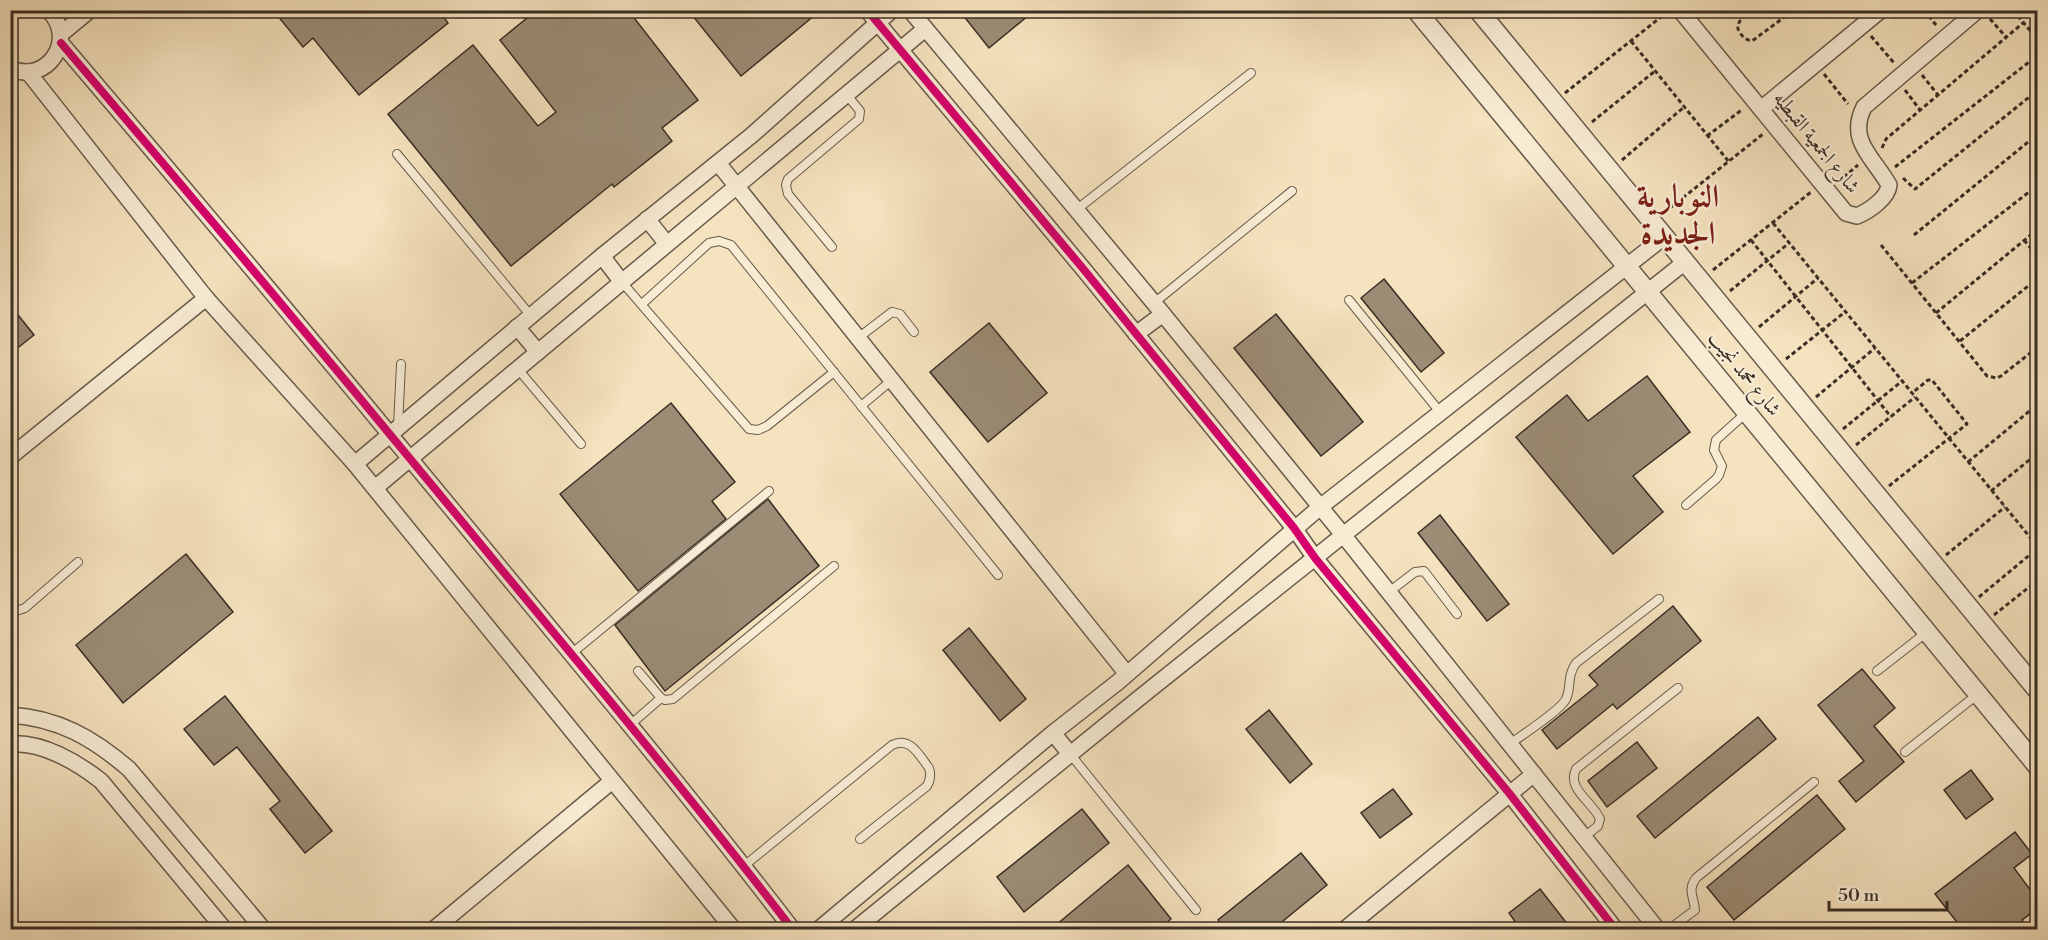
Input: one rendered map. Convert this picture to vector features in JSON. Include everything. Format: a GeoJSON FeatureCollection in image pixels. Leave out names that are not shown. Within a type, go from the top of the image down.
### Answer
{"type":"FeatureCollection","features":[{"type":"Feature","properties":{"kind":"street"},"geometry":{"type":"LineString","coordinates":[[48,10],[57,22],[61,38],[238,250],[394,430],[410,458],[630,725],[793,930]]}},
{"type":"Feature","properties":{"kind":"street"},"geometry":{"type":"LineString","coordinates":[[10,68],[28,72],[39,69],[49,62],[61,38],[90,10]]}},
{"type":"Feature","properties":{"kind":"street"},"geometry":{"type":"LineString","coordinates":[[867,10],[1294,528],[1315,558],[1509,793],[1616,930]]}},
{"type":"Feature","properties":{"kind":"street"},"geometry":{"type":"LineString","coordinates":[[355,464],[602,256],[718,163],[879,25],[892,10]]}},
{"type":"Feature","properties":{"kind":"street"},"geometry":{"type":"LineString","coordinates":[[910,10],[1344,536],[1658,930]]}},
{"type":"Feature","properties":{"kind":"street","name":"شارع محمد نجيب"},"geometry":{"type":"LineString","coordinates":[[1416,10],[2037,767]]}},
{"type":"Feature","properties":{"kind":"street","name":"شارع محمد نجيب"},"geometry":{"type":"LineString","coordinates":[[1478,10],[2037,691]]}},
{"type":"Feature","properties":{"kind":"street","name":"شارع الجمعية القبطيه"},"geometry":{"type":"LineString","coordinates":[[1680,10],[1774,126],[1827,182],[1846,213],[1851,216],[1862,214],[1888,191],[1889,185],[1863,148],[1858,133],[1859,118]]}},
{"type":"Feature","properties":{"kind":"street"},"geometry":{"type":"LineString","coordinates":[[1859,118],[1864,107],[1978,10]]}},
{"type":"Feature","properties":{"kind":"street"},"geometry":{"type":"LineString","coordinates":[[1757,105],[1820,69],[1884,17]]}},
{"type":"Feature","properties":{"kind":"street"},"geometry":{"type":"LineString","coordinates":[[375,488],[925,28]]}},
{"type":"Feature","properties":{"kind":"street"},"geometry":{"type":"LineString","coordinates":[[28,72],[206,298],[355,464],[734,930]]}},
{"type":"Feature","properties":{"kind":"street"},"geometry":{"type":"LineString","coordinates":[[718,163],[1127,674]]}},
{"type":"Feature","properties":{"kind":"street"},"geometry":{"type":"LineString","coordinates":[[647,219],[667,244]]}},
{"type":"Feature","properties":{"kind":"street"},"geometry":{"type":"LineString","coordinates":[[818,930],[1127,674],[1294,528],[1626,266],[1658,230]]}},
{"type":"Feature","properties":{"kind":"street"},"geometry":{"type":"LineString","coordinates":[[602,256],[621,281]]}},
{"type":"Feature","properties":{"kind":"street"},"geometry":{"type":"LineString","coordinates":[[854,930],[1685,262]]}},
{"type":"Feature","properties":{"kind":"street"},"geometry":{"type":"LineString","coordinates":[[10,457],[206,298]]}},
{"type":"Feature","properties":{"kind":"street"},"geometry":{"type":"LineString","coordinates":[[1136,334],[1158,308]]}},
{"type":"Feature","properties":{"kind":"street"},"geometry":{"type":"LineString","coordinates":[[517,327],[538,352]]}},
{"type":"Feature","properties":{"kind":"street"},"geometry":{"type":"LineString","coordinates":[[10,715],[30,716],[55,722],[112,755],[129,769],[263,929]]}},
{"type":"Feature","properties":{"kind":"street"},"geometry":{"type":"LineString","coordinates":[[1053,733],[1071,755]]}},
{"type":"Feature","properties":{"kind":"street"},"geometry":{"type":"LineString","coordinates":[[10,744],[60,754],[79,764],[101,782],[225,930]]}},
{"type":"Feature","properties":{"kind":"street"},"geometry":{"type":"LineString","coordinates":[[1344,930],[1534,774]]}},
{"type":"Feature","properties":{"kind":"street"},"geometry":{"type":"LineString","coordinates":[[433,930],[612,781]]}},
{"type":"Feature","properties":{"kind":"lane"},"geometry":{"type":"LineString","coordinates":[[1076,210],[1251,73]]}},
{"type":"Feature","properties":{"kind":"lane"},"geometry":{"type":"LineString","coordinates":[[832,247],[788,194],[786,184],[788,179],[860,119],[860,111],[846,94]]}},
{"type":"Feature","properties":{"kind":"lane"},"geometry":{"type":"LineString","coordinates":[[397,154],[531,316]]}},
{"type":"Feature","properties":{"kind":"lane"},"geometry":{"type":"LineString","coordinates":[[1158,308],[1292,191]]}},
{"type":"Feature","properties":{"kind":"lane"},"geometry":{"type":"LineString","coordinates":[[642,304],[709,243],[719,241],[731,245],[998,575]]}},
{"type":"Feature","properties":{"kind":"lane"},"geometry":{"type":"LineString","coordinates":[[621,281],[741,423],[749,429],[758,430],[767,426],[834,372]]}},
{"type":"Feature","properties":{"kind":"lane"},"geometry":{"type":"LineString","coordinates":[[1349,300],[1440,412]]}},
{"type":"Feature","properties":{"kind":"lane"},"geometry":{"type":"LineString","coordinates":[[858,338],[892,312],[900,314],[914,332]]}},
{"type":"Feature","properties":{"kind":"lane"},"geometry":{"type":"LineString","coordinates":[[394,430],[401,364]]}},
{"type":"Feature","properties":{"kind":"lane"},"geometry":{"type":"LineString","coordinates":[[518,368],[581,444]]}},
{"type":"Feature","properties":{"kind":"lane"},"geometry":{"type":"LineString","coordinates":[[861,406],[892,380]]}},
{"type":"Feature","properties":{"kind":"lane"},"geometry":{"type":"LineString","coordinates":[[1686,505],[1719,475],[1722,466],[1714,450],[1716,440],[1746,412]]}},
{"type":"Feature","properties":{"kind":"lane"},"geometry":{"type":"LineString","coordinates":[[571,654],[769,491]]}},
{"type":"Feature","properties":{"kind":"lane"},"geometry":{"type":"LineString","coordinates":[[10,613],[25,608],[78,562]]}},
{"type":"Feature","properties":{"kind":"lane"},"geometry":{"type":"LineString","coordinates":[[638,671],[661,698],[673,699],[834,566]]}},
{"type":"Feature","properties":{"kind":"lane"},"geometry":{"type":"LineString","coordinates":[[1389,592],[1415,572],[1424,572],[1457,614]]}},
{"type":"Feature","properties":{"kind":"lane"},"geometry":{"type":"LineString","coordinates":[[1510,744],[1563,704],[1568,692],[1570,674],[1576,663],[1659,599]]}},
{"type":"Feature","properties":{"kind":"lane"},"geometry":{"type":"LineString","coordinates":[[1877,671],[1927,632]]}},
{"type":"Feature","properties":{"kind":"lane"},"geometry":{"type":"LineString","coordinates":[[1584,837],[1598,826],[1600,819],[1575,786],[1573,778],[1576,769],[1678,688]]}},
{"type":"Feature","properties":{"kind":"lane"},"geometry":{"type":"LineString","coordinates":[[1905,752],[1978,694]]}},
{"type":"Feature","properties":{"kind":"lane"},"geometry":{"type":"LineString","coordinates":[[630,725],[661,698]]}},
{"type":"Feature","properties":{"kind":"lane"},"geometry":{"type":"LineString","coordinates":[[744,866],[892,744],[904,741],[910,744],[929,768],[930,781],[927,786],[861,839]]}},
{"type":"Feature","properties":{"kind":"lane"},"geometry":{"type":"LineString","coordinates":[[1071,755],[1196,910]]}},
{"type":"Feature","properties":{"kind":"lane"},"geometry":{"type":"LineString","coordinates":[[1668,930],[1695,910],[1690,892],[1696,878],[1814,782]]}},
{"type":"Feature","properties":{"kind":"path"},"geometry":{"type":"LineString","coordinates":[[1553,102],[1669,10]]}},
{"type":"Feature","properties":{"kind":"path"},"geometry":{"type":"LineString","coordinates":[[1752,10],[1740,20],[1737,26],[1745,39],[1752,41],[1794,10]]}},
{"type":"Feature","properties":{"kind":"path"},"geometry":{"type":"LineString","coordinates":[[1884,17],[1903,10]]}},
{"type":"Feature","properties":{"kind":"path"},"geometry":{"type":"LineString","coordinates":[[1924,10],[1946,37]]}},
{"type":"Feature","properties":{"kind":"path"},"geometry":{"type":"LineString","coordinates":[[1983,10],[2006,37]]}},
{"type":"Feature","properties":{"kind":"path"},"geometry":{"type":"LineString","coordinates":[[2013,10],[2037,40]]}},
{"type":"Feature","properties":{"kind":"path"},"geometry":{"type":"LineString","coordinates":[[1883,152],[1882,147],[1886,139],[2023,23]]}},
{"type":"Feature","properties":{"kind":"path"},"geometry":{"type":"LineString","coordinates":[[1867,31],[1879,30]]}},
{"type":"Feature","properties":{"kind":"path"},"geometry":{"type":"LineString","coordinates":[[1867,31],[1905,72],[1938,95]]}},
{"type":"Feature","properties":{"kind":"path"},"geometry":{"type":"LineString","coordinates":[[1863,42],[1867,31]]}},
{"type":"Feature","properties":{"kind":"path"},"geometry":{"type":"LineString","coordinates":[[1631,41],[1729,162]]}},
{"type":"Feature","properties":{"kind":"path"},"geometry":{"type":"LineString","coordinates":[[1895,167],[2037,55]]}},
{"type":"Feature","properties":{"kind":"path"},"geometry":{"type":"LineString","coordinates":[[1820,69],[1832,68]]}},
{"type":"Feature","properties":{"kind":"path"},"geometry":{"type":"LineString","coordinates":[[1816,81],[1820,69]]}},
{"type":"Feature","properties":{"kind":"path"},"geometry":{"type":"LineString","coordinates":[[1820,69],[1859,118]]}},
{"type":"Feature","properties":{"kind":"path"},"geometry":{"type":"LineString","coordinates":[[1579,133],[1655,71]]}},
{"type":"Feature","properties":{"kind":"path"},"geometry":{"type":"LineString","coordinates":[[1905,72],[1920,110]]}},
{"type":"Feature","properties":{"kind":"path"},"geometry":{"type":"LineString","coordinates":[[1889,159],[1915,189],[2037,90]]}},
{"type":"Feature","properties":{"kind":"path"},"geometry":{"type":"LineString","coordinates":[[1707,136],[1757,105]]}},
{"type":"Feature","properties":{"kind":"path"},"geometry":{"type":"LineString","coordinates":[[1609,171],[1684,107]]}},
{"type":"Feature","properties":{"kind":"path"},"geometry":{"type":"LineString","coordinates":[[1658,230],[1729,162],[1774,126]]}},
{"type":"Feature","properties":{"kind":"path"},"geometry":{"type":"LineString","coordinates":[[1914,236],[2037,134]]}},
{"type":"Feature","properties":{"kind":"path"},"geometry":{"type":"LineString","coordinates":[[1700,280],[1827,182],[1838,182],[1862,160]]}},
{"type":"Feature","properties":{"kind":"path"},"geometry":{"type":"LineString","coordinates":[[1912,284],[2037,185]]}},
{"type":"Feature","properties":{"kind":"path"},"geometry":{"type":"LineString","coordinates":[[1773,223],[2037,547],[1968,606]]}},
{"type":"Feature","properties":{"kind":"path"},"geometry":{"type":"LineString","coordinates":[[1936,313],[2037,229]]}},
{"type":"Feature","properties":{"kind":"path"},"geometry":{"type":"LineString","coordinates":[[1750,240],[1891,417]]}},
{"type":"Feature","properties":{"kind":"path"},"geometry":{"type":"LineString","coordinates":[[2024,240],[2037,257]]}},
{"type":"Feature","properties":{"kind":"path"},"geometry":{"type":"LineString","coordinates":[[1718,302],[1789,243]]}},
{"type":"Feature","properties":{"kind":"path"},"geometry":{"type":"LineString","coordinates":[[1881,245],[1983,372],[1991,378],[2001,376],[2037,347]]}},
{"type":"Feature","properties":{"kind":"path"},"geometry":{"type":"LineString","coordinates":[[1746,337],[1818,278]]}},
{"type":"Feature","properties":{"kind":"path"},"geometry":{"type":"LineString","coordinates":[[1959,342],[2037,278]]}},
{"type":"Feature","properties":{"kind":"path"},"geometry":{"type":"LineString","coordinates":[[1773,370],[1845,312]]}},
{"type":"Feature","properties":{"kind":"path"},"geometry":{"type":"LineString","coordinates":[[1804,407],[1875,348]]}},
{"type":"Feature","properties":{"kind":"path"},"geometry":{"type":"LineString","coordinates":[[1844,455],[1891,417],[1930,380],[1952,405],[1967,424],[1877,496]]}},
{"type":"Feature","properties":{"kind":"path"},"geometry":{"type":"LineString","coordinates":[[1831,440],[1902,381]]}},
{"type":"Feature","properties":{"kind":"path"},"geometry":{"type":"LineString","coordinates":[[1968,462],[2037,404]]}},
{"type":"Feature","properties":{"kind":"path"},"geometry":{"type":"LineString","coordinates":[[1991,491],[2037,453]]}},
{"type":"Feature","properties":{"kind":"path"},"geometry":{"type":"LineString","coordinates":[[1934,565],[2005,507]]}},
{"type":"Feature","properties":{"kind":"path"},"geometry":{"type":"LineString","coordinates":[[1982,624],[2037,580]]}},
{"type":"Feature","properties":{"kind":"building"},"geometry":{"type":"Polygon","coordinates":[[[273,10],[439,10],[448,23],[359,95],[313,38],[303,47],[273,10]]]}},
{"type":"Feature","properties":{"kind":"building"},"geometry":{"type":"Polygon","coordinates":[[[537,10],[628,10],[698,100],[662,128],[672,141],[614,187],[612,184],[511,266],[388,114],[473,45],[538,126],[556,112],[500,40],[537,10]]]}},
{"type":"Feature","properties":{"kind":"building"},"geometry":{"type":"Polygon","coordinates":[[[688,10],[821,10],[741,76],[688,10]]]}},
{"type":"Feature","properties":{"kind":"building"},"geometry":{"type":"Polygon","coordinates":[[[959,10],[1035,10],[989,48],[959,10]]]}},
{"type":"Feature","properties":{"kind":"building"},"geometry":{"type":"Polygon","coordinates":[[[1384,279],[1444,353],[1421,372],[1361,298],[1384,279]]]}},
{"type":"Feature","properties":{"kind":"building"},"geometry":{"type":"Polygon","coordinates":[[[10,305],[34,335],[10,354],[10,305]]]}},
{"type":"Feature","properties":{"kind":"building"},"geometry":{"type":"Polygon","coordinates":[[[1276,314],[1363,422],[1321,456],[1234,348],[1276,314]]]}},
{"type":"Feature","properties":{"kind":"building"},"geometry":{"type":"Polygon","coordinates":[[[989,323],[1047,393],[988,442],[930,372],[989,323]]]}},
{"type":"Feature","properties":{"kind":"building"},"geometry":{"type":"Polygon","coordinates":[[[1647,376],[1690,432],[1633,476],[1663,512],[1613,554],[1516,437],[1567,395],[1588,421],[1647,376]]]}},
{"type":"Feature","properties":{"kind":"building"},"geometry":{"type":"Polygon","coordinates":[[[671,403],[735,482],[712,501],[726,519],[638,591],[560,494],[671,403]]]}},
{"type":"Feature","properties":{"kind":"building"},"geometry":{"type":"Polygon","coordinates":[[[768,499],[819,566],[665,691],[615,625],[768,499]]]}},
{"type":"Feature","properties":{"kind":"building"},"geometry":{"type":"Polygon","coordinates":[[[1440,515],[1509,604],[1487,621],[1418,533],[1440,515]]]}},
{"type":"Feature","properties":{"kind":"building"},"geometry":{"type":"Polygon","coordinates":[[[186,554],[233,612],[123,703],[76,645],[186,554]]]}},
{"type":"Feature","properties":{"kind":"building"},"geometry":{"type":"Polygon","coordinates":[[[1673,606],[1701,641],[1617,709],[1613,704],[1557,749],[1542,730],[1598,685],[1589,675],[1673,606]]]}},
{"type":"Feature","properties":{"kind":"building"},"geometry":{"type":"Polygon","coordinates":[[[969,628],[1026,699],[1000,721],[943,650],[969,628]]]}},
{"type":"Feature","properties":{"kind":"building"},"geometry":{"type":"Polygon","coordinates":[[[1862,669],[1895,708],[1874,726],[1904,762],[1856,802],[1839,781],[1864,761],[1818,705],[1862,669]]]}},
{"type":"Feature","properties":{"kind":"building"},"geometry":{"type":"Polygon","coordinates":[[[225,696],[332,831],[305,853],[270,809],[280,801],[237,747],[214,765],[184,729],[225,696]]]}},
{"type":"Feature","properties":{"kind":"building"},"geometry":{"type":"Polygon","coordinates":[[[1269,710],[1312,764],[1290,783],[1246,729],[1269,710]]]}},
{"type":"Feature","properties":{"kind":"building"},"geometry":{"type":"Polygon","coordinates":[[[1758,717],[1776,739],[1655,838],[1637,816],[1758,717]]]}},
{"type":"Feature","properties":{"kind":"building"},"geometry":{"type":"Polygon","coordinates":[[[1637,742],[1657,768],[1607,807],[1588,781],[1637,742]]]}},
{"type":"Feature","properties":{"kind":"building"},"geometry":{"type":"Polygon","coordinates":[[[1971,770],[1993,799],[1966,819],[1944,790],[1971,770]]]}},
{"type":"Feature","properties":{"kind":"building"},"geometry":{"type":"Polygon","coordinates":[[[1393,789],[1412,814],[1380,838],[1361,813],[1393,789]]]}},
{"type":"Feature","properties":{"kind":"building"},"geometry":{"type":"Polygon","coordinates":[[[1817,795],[1845,829],[1734,920],[1707,887],[1817,795]]]}},
{"type":"Feature","properties":{"kind":"building"},"geometry":{"type":"Polygon","coordinates":[[[1082,809],[1109,843],[1024,912],[997,877],[1082,809]]]}},
{"type":"Feature","properties":{"kind":"building"},"geometry":{"type":"Polygon","coordinates":[[[2015,832],[2032,854],[2014,868],[2037,899],[2037,909],[2022,920],[2030,930],[1963,930],[1935,894],[2015,832]]]}},
{"type":"Feature","properties":{"kind":"building"},"geometry":{"type":"Polygon","coordinates":[[[1301,853],[1327,885],[1272,930],[1225,930],[1218,920],[1301,853]]]}},
{"type":"Feature","properties":{"kind":"building"},"geometry":{"type":"Polygon","coordinates":[[[1128,865],[1171,919],[1158,930],[1050,930],[1128,865]]]}},
{"type":"Feature","properties":{"kind":"building"},"geometry":{"type":"Polygon","coordinates":[[[1540,889],[1572,930],[1521,930],[1509,913],[1540,889]]]}},
{"type":"Feature","properties":{"kind":"cycle path"},"geometry":{"type":"LineString","coordinates":[[867,10],[1085,271],[1294,528],[1315,558],[1509,793],[1616,930]]}},
{"type":"Feature","properties":{"kind":"cycle path"},"geometry":{"type":"LineString","coordinates":[[61,43],[285,308],[579,663],[793,930]]}},
{"type":"Feature","properties":{"kind":"district","name":"النوبارية الجديدة"},"geometry":{"type":"Point","coordinates":[1678,216]}}]}
